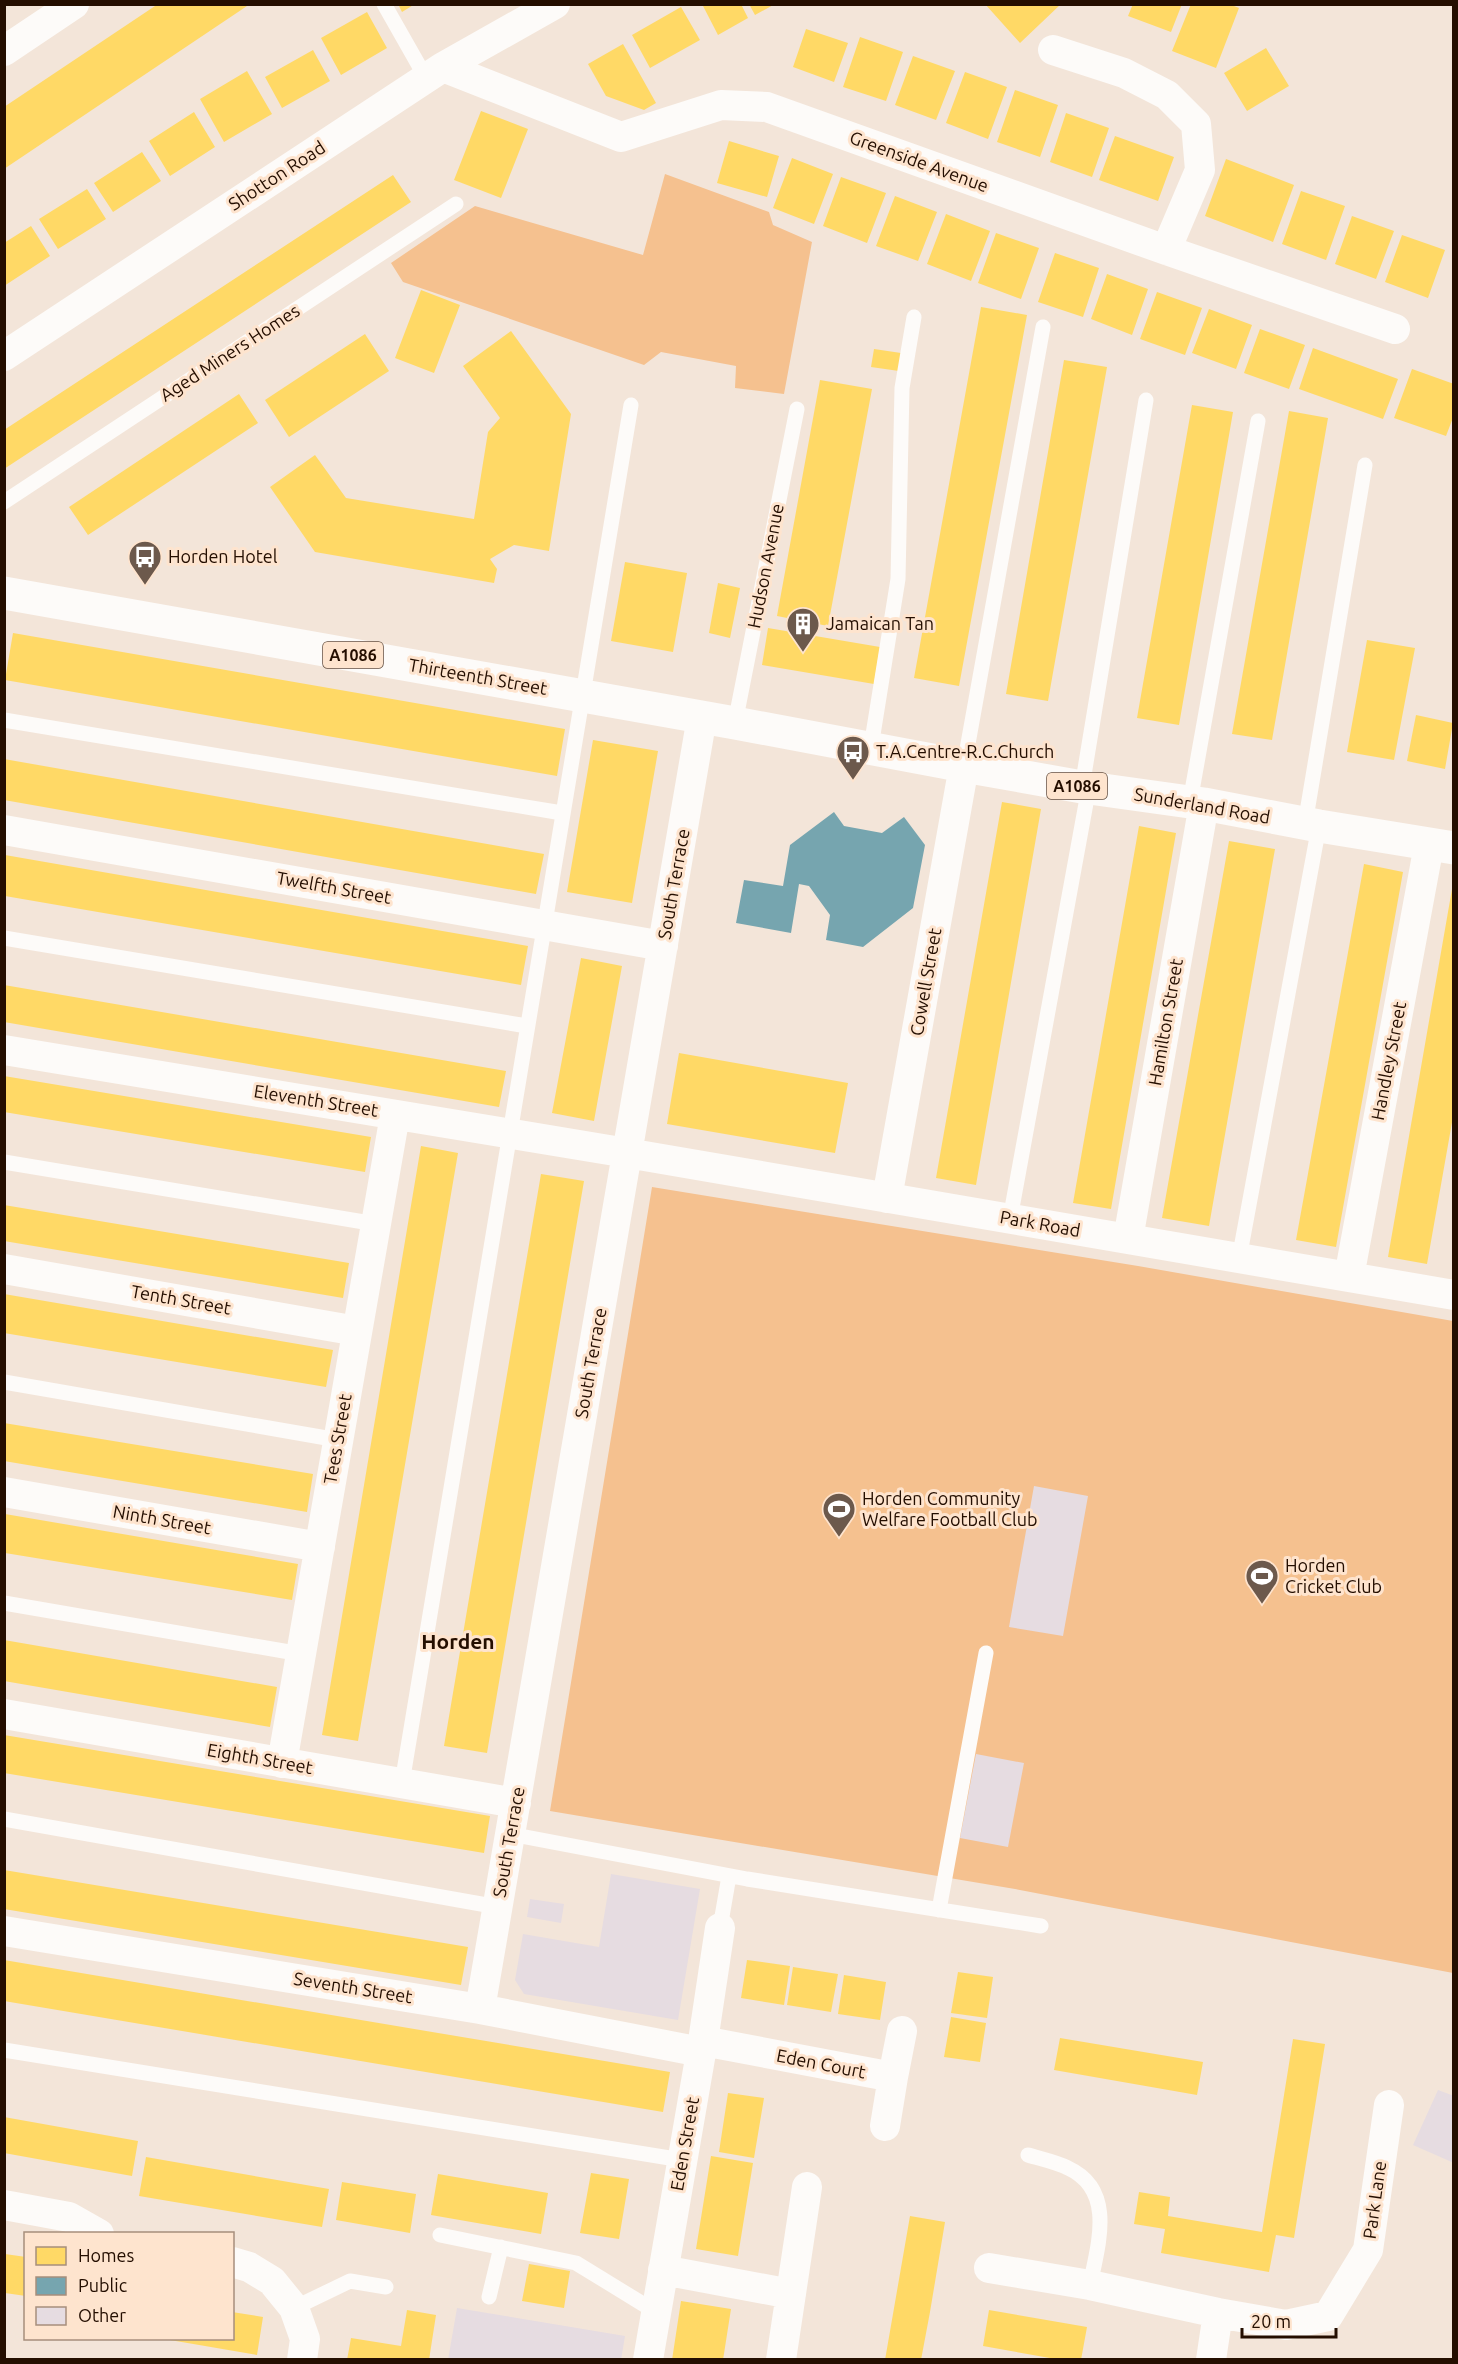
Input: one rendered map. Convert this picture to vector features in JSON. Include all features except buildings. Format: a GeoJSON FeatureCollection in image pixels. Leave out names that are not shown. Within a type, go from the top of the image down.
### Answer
{"type":"FeatureCollection","features":[{"type":"Feature","properties":{"kind":"main road","name":"Thirteenth Street"},"geometry":{"type":"LineString","coordinates":[[4,593],[702,717]]}},
{"type":"Feature","properties":{"kind":"main road","name":"Sunderland Road"},"geometry":{"type":"LineString","coordinates":[[702,717],[964,766],[1197,803],[1441,847]]}},
{"type":"Feature","properties":{"kind":"street"},"geometry":{"type":"LineString","coordinates":[[4,51],[74,4]]}},
{"type":"Feature","properties":{"kind":"street","name":"Shotton Road"},"geometry":{"type":"LineString","coordinates":[[4,356],[435,72],[555,4]]}},
{"type":"Feature","properties":{"kind":"street"},"geometry":{"type":"LineString","coordinates":[[1053,50],[1124,73],[1167,95],[1196,124],[1200,170],[1166,250]]}},
{"type":"Feature","properties":{"kind":"street","name":"Greenside Avenue"},"geometry":{"type":"LineString","coordinates":[[435,72],[621,137],[721,105],[766,107],[1395,329]]}},
{"type":"Feature","properties":{"kind":"street","name":"South Terrace"},"geometry":{"type":"LineString","coordinates":[[480,2009],[702,717]]}},
{"type":"Feature","properties":{"kind":"street","name":"Cowell Street"},"geometry":{"type":"LineString","coordinates":[[887,1198],[964,766]]}},
{"type":"Feature","properties":{"kind":"street","name":"Hamilton Street"},"geometry":{"type":"LineString","coordinates":[[1128,1239],[1197,803]]}},
{"type":"Feature","properties":{"kind":"street","name":"Twelfth Street"},"geometry":{"type":"LineString","coordinates":[[4,830],[663,946]]}},
{"type":"Feature","properties":{"kind":"street","name":"Handley Street"},"geometry":{"type":"LineString","coordinates":[[1349,1277],[1441,847]]}},
{"type":"Feature","properties":{"kind":"street","name":"Eleventh Street"},"geometry":{"type":"LineString","coordinates":[[4,1050],[627,1153]]}},
{"type":"Feature","properties":{"kind":"street","name":"Tees Street"},"geometry":{"type":"LineString","coordinates":[[282,1763],[395,1114]]}},
{"type":"Feature","properties":{"kind":"street","name":"Park Road"},"geometry":{"type":"LineString","coordinates":[[627,1153],[1454,1295]]}},
{"type":"Feature","properties":{"kind":"street","name":"Tenth Street"},"geometry":{"type":"LineString","coordinates":[[4,1269],[357,1331]]}},
{"type":"Feature","properties":{"kind":"street","name":"Ninth Street"},"geometry":{"type":"LineString","coordinates":[[4,1492],[320,1547]]}},
{"type":"Feature","properties":{"kind":"street","name":"Eighth Street"},"geometry":{"type":"LineString","coordinates":[[4,1714],[516,1803]]}},
{"type":"Feature","properties":{"kind":"street","name":"Eden Street"},"geometry":{"type":"LineString","coordinates":[[648,2360],[720,1928]]}},
{"type":"Feature","properties":{"kind":"street","name":"Seventh Street"},"geometry":{"type":"LineString","coordinates":[[4,1931],[702,2046]]}},
{"type":"Feature","properties":{"kind":"street"},"geometry":{"type":"LineString","coordinates":[[885,2126],[902,2031]]}},
{"type":"Feature","properties":{"kind":"street","name":"Eden Court"},"geometry":{"type":"LineString","coordinates":[[702,2046],[893,2078]]}},
{"type":"Feature","properties":{"kind":"street","name":"Park Lane"},"geometry":{"type":"LineString","coordinates":[[989,2268],[1090,2285],[1218,2313],[1286,2325],[1328,2316],[1368,2250],[1389,2105]]}},
{"type":"Feature","properties":{"kind":"street"},"geometry":{"type":"LineString","coordinates":[[781,2360],[807,2187]]}},
{"type":"Feature","properties":{"kind":"street"},"geometry":{"type":"LineString","coordinates":[[4,2205],[69,2217],[95,2232]]}},
{"type":"Feature","properties":{"kind":"street"},"geometry":{"type":"LineString","coordinates":[[234,2263],[249,2267],[272,2281],[294,2308],[305,2339],[302,2360]]}},
{"type":"Feature","properties":{"kind":"street"},"geometry":{"type":"LineString","coordinates":[[663,2271],[791,2294]]}},
{"type":"Feature","properties":{"kind":"street"},"geometry":{"type":"LineString","coordinates":[[1211,2360],[1218,2313]]}},
{"type":"Feature","properties":{"kind":"lane"},"geometry":{"type":"LineString","coordinates":[[384,4],[435,72]]}},
{"type":"Feature","properties":{"kind":"lane","name":"Aged Miners Homes"},"geometry":{"type":"LineString","coordinates":[[4,502],[456,204]]}},
{"type":"Feature","properties":{"kind":"lane"},"geometry":{"type":"LineString","coordinates":[[871,747],[898,579],[902,388],[914,317]]}},
{"type":"Feature","properties":{"kind":"lane"},"geometry":{"type":"LineString","coordinates":[[964,766],[1043,327]]}},
{"type":"Feature","properties":{"kind":"lane"},"geometry":{"type":"LineString","coordinates":[[1010,1219],[1085,787],[1146,400]]}},
{"type":"Feature","properties":{"kind":"lane"},"geometry":{"type":"LineString","coordinates":[[402,1783],[631,405]]}},
{"type":"Feature","properties":{"kind":"lane","name":"Hudson Avenue"},"geometry":{"type":"LineString","coordinates":[[735,723],[797,409]]}},
{"type":"Feature","properties":{"kind":"lane"},"geometry":{"type":"LineString","coordinates":[[1197,803],[1258,421]]}},
{"type":"Feature","properties":{"kind":"lane"},"geometry":{"type":"LineString","coordinates":[[1239,1259],[1312,825],[1365,465]]}},
{"type":"Feature","properties":{"kind":"lane"},"geometry":{"type":"LineString","coordinates":[[4,720],[562,813]]}},
{"type":"Feature","properties":{"kind":"lane"},"geometry":{"type":"LineString","coordinates":[[4,938],[527,1026]]}},
{"type":"Feature","properties":{"kind":"lane"},"geometry":{"type":"LineString","coordinates":[[4,1162],[376,1224]]}},
{"type":"Feature","properties":{"kind":"lane"},"geometry":{"type":"LineString","coordinates":[[4,1382],[338,1440]]}},
{"type":"Feature","properties":{"kind":"lane"},"geometry":{"type":"LineString","coordinates":[[4,1604],[301,1654]]}},
{"type":"Feature","properties":{"kind":"lane"},"geometry":{"type":"LineString","coordinates":[[939,1910],[986,1653]]}},
{"type":"Feature","properties":{"kind":"lane"},"geometry":{"type":"LineString","coordinates":[[4,1819],[498,1907]]}},
{"type":"Feature","properties":{"kind":"lane"},"geometry":{"type":"LineString","coordinates":[[510,1834],[729,1875],[1041,1926]]}},
{"type":"Feature","properties":{"kind":"lane"},"geometry":{"type":"LineString","coordinates":[[720,1928],[729,1875]]}},
{"type":"Feature","properties":{"kind":"lane"},"geometry":{"type":"LineString","coordinates":[[4,2050],[682,2160]]}},
{"type":"Feature","properties":{"kind":"lane"},"geometry":{"type":"LineString","coordinates":[[1028,2155],[1068,2168],[1084,2178],[1094,2192],[1101,2211],[1101,2232],[1090,2285]]}},
{"type":"Feature","properties":{"kind":"lane"},"geometry":{"type":"LineString","coordinates":[[440,2235],[576,2263],[656,2312]]}},
{"type":"Feature","properties":{"kind":"lane"},"geometry":{"type":"LineString","coordinates":[[489,2298],[501,2247]]}},
{"type":"Feature","properties":{"kind":"lane"},"geometry":{"type":"LineString","coordinates":[[294,2308],[350,2281],[386,2287]]}},
{"type":"Feature","properties":{"kind":"shaded area"},"geometry":{"type":"Polygon","coordinates":[[[665,174],[769,212],[773,225],[812,242],[784,394],[735,388],[736,366],[661,352],[644,365],[403,282],[391,263],[475,206],[643,255],[665,174]]]}},
{"type":"Feature","properties":{"kind":"shaded area"},"geometry":{"type":"Polygon","coordinates":[[[652,1187],[1138,1266],[1453,1321],[1453,1973],[1015,1889],[550,1811],[652,1187]]]}},
{"type":"Feature","properties":{"kind":"place","name":"Horden Hotel"},"geometry":{"type":"Point","coordinates":[145,586]}},
{"type":"Feature","properties":{"kind":"place","name":"Jamaican Tan"},"geometry":{"type":"Point","coordinates":[803,653]}},
{"type":"Feature","properties":{"kind":"place","name":"T.A.Centre-R.C.Church"},"geometry":{"type":"Point","coordinates":[853,781]}},
{"type":"Feature","properties":{"kind":"place","name":"Horden Community Welfare Football Club"},"geometry":{"type":"Point","coordinates":[839,1538]}},
{"type":"Feature","properties":{"kind":"place","name":"Horden Cricket Club"},"geometry":{"type":"Point","coordinates":[1262,1605]}},
{"type":"Feature","properties":{"kind":"district","name":"Horden"},"geometry":{"type":"Point","coordinates":[458,1642]}}]}
